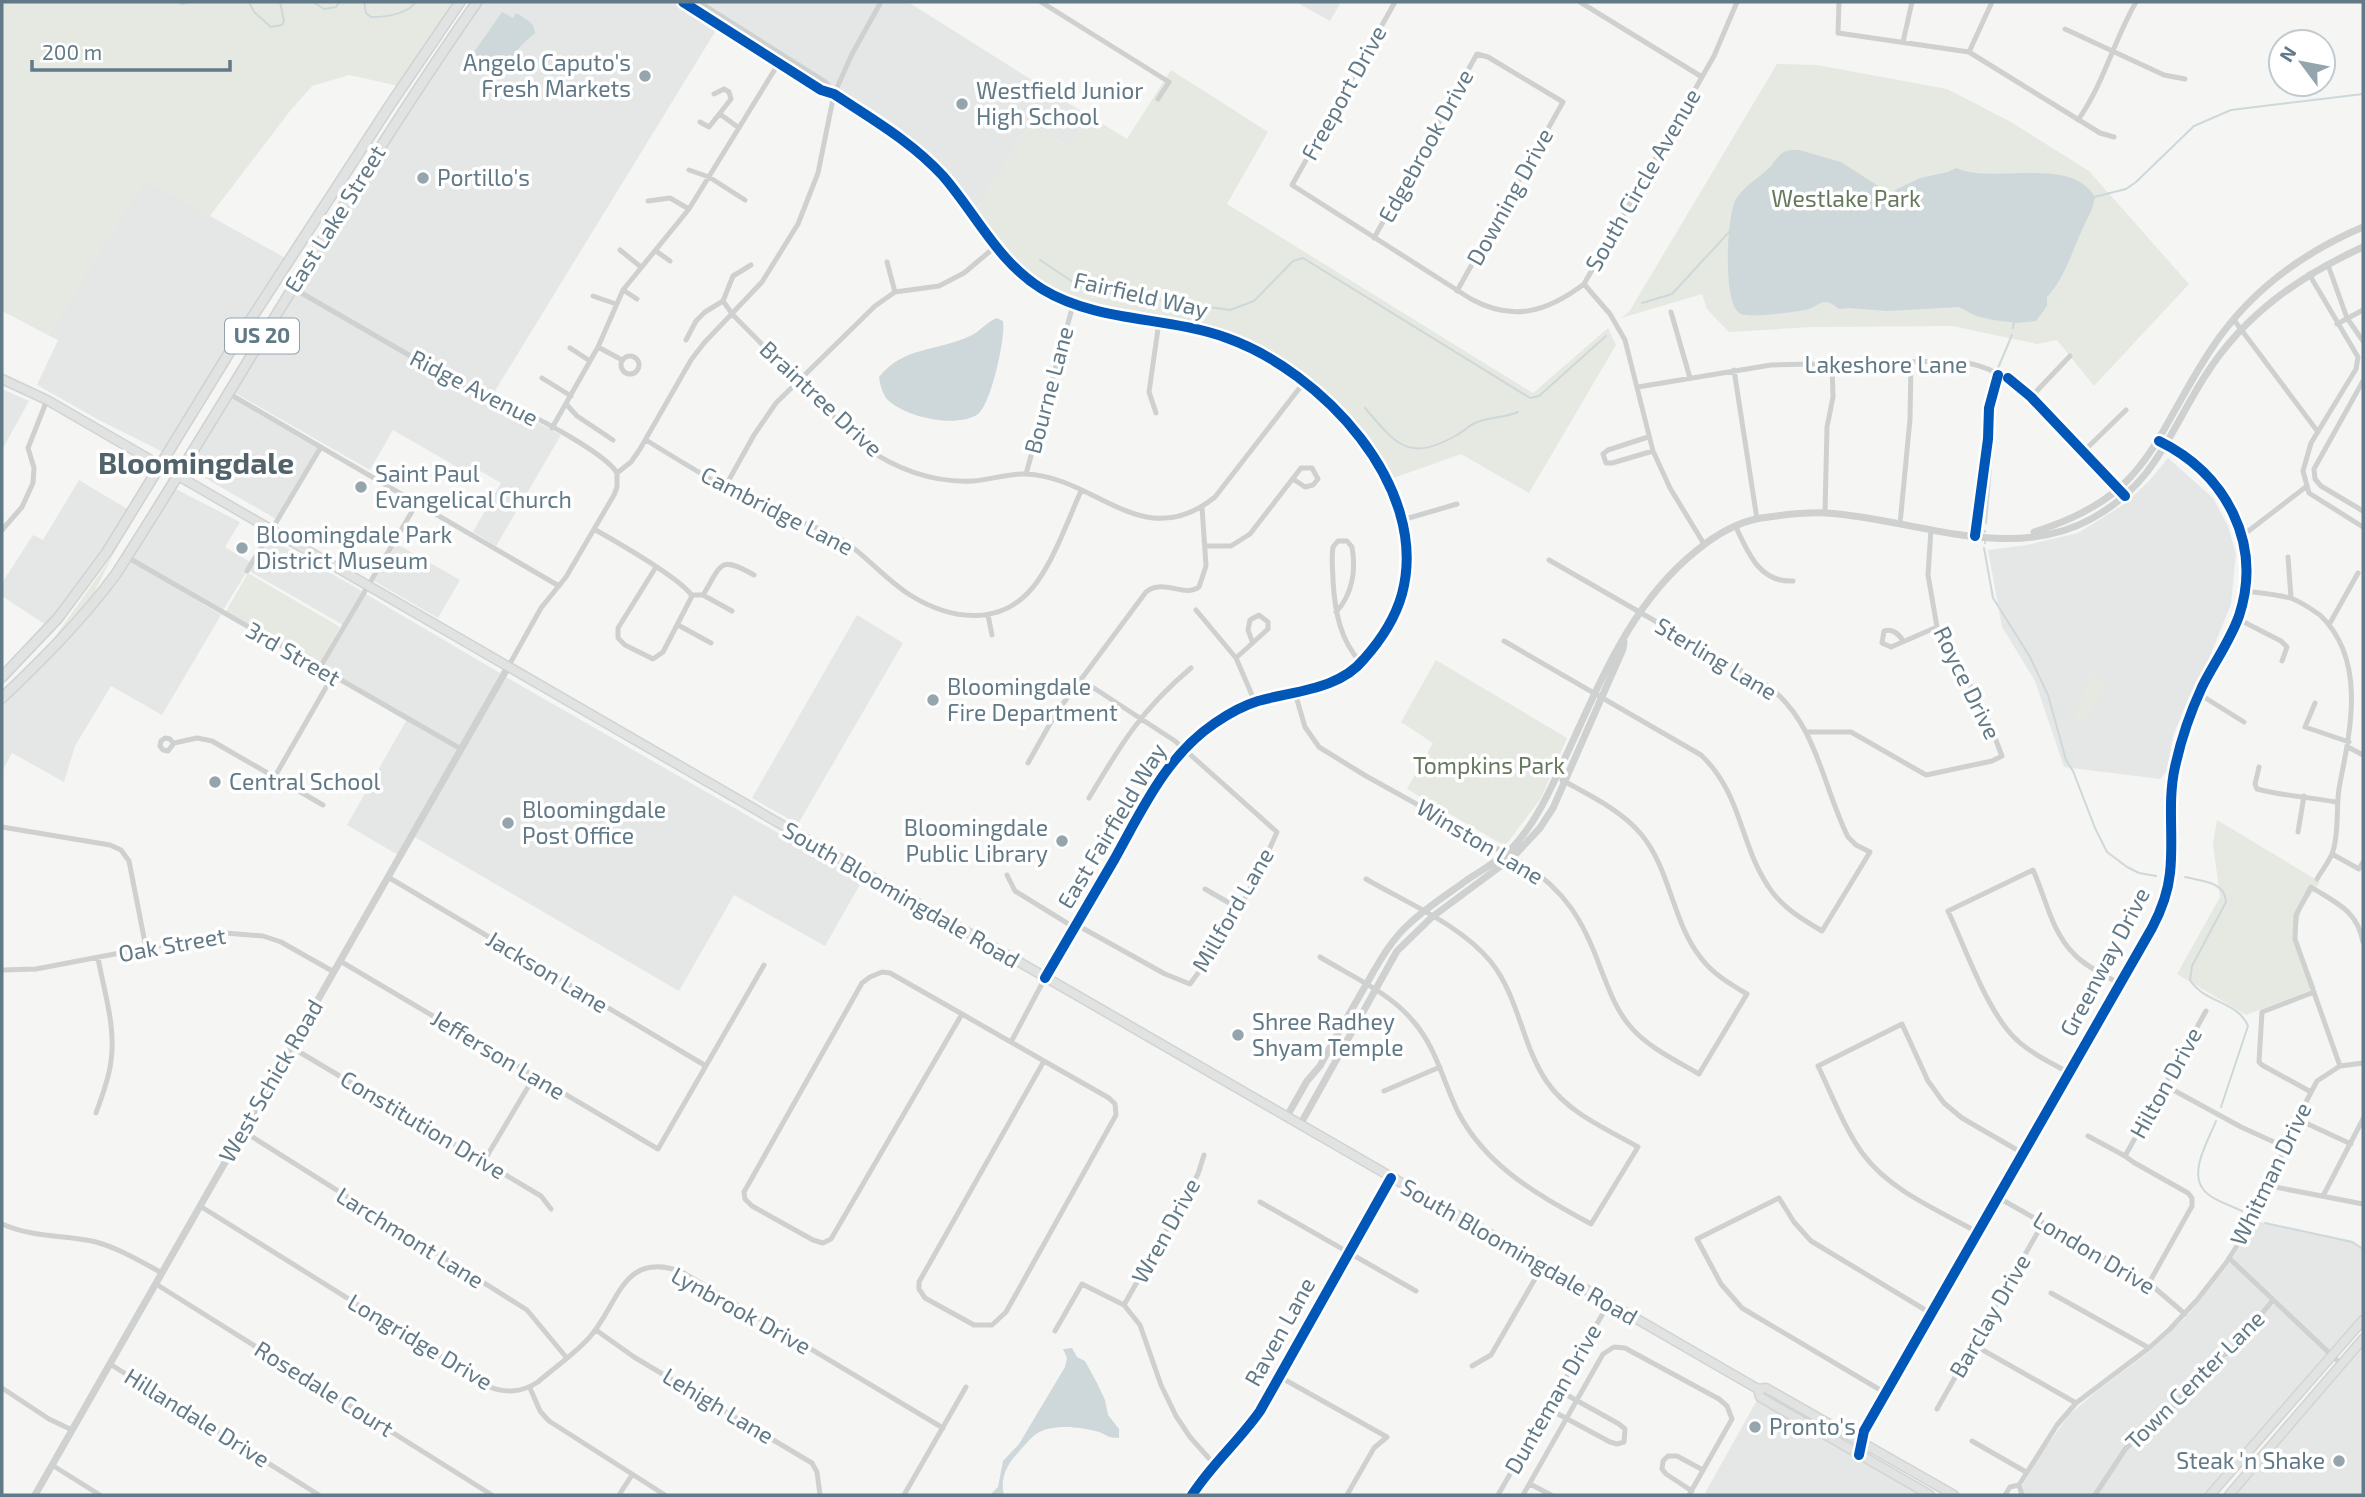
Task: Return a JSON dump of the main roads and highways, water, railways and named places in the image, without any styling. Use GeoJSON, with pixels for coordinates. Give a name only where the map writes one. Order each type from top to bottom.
{"type":"FeatureCollection","features":[{"type":"Feature","properties":{"kind":"main road","name":"East Lake Street"},"geometry":{"type":"LineString","coordinates":[[160,466],[229,353],[390,104],[460,2]]}},
{"type":"Feature","properties":{"kind":"main road","name":"East Lake Street"},"geometry":{"type":"LineString","coordinates":[[177,476],[291,287],[477,2]]}},
{"type":"Feature","properties":{"kind":"main road"},"geometry":{"type":"LineString","coordinates":[[290,261],[288,279],[291,287]]}},
{"type":"Feature","properties":{"kind":"main road","name":"South Bloomingdale Road"},"geometry":{"type":"LineString","coordinates":[[2,379],[47,400],[1758,1390],[1766,1388],[1954,1495]]}},
{"type":"Feature","properties":{"kind":"main road","name":"US 20"},"geometry":{"type":"LineString","coordinates":[[2,677],[78,593],[107,552],[160,466]]}},
{"type":"Feature","properties":{"kind":"main road","name":"US 20"},"geometry":{"type":"LineString","coordinates":[[2,698],[83,617],[127,557],[177,476]]}},
{"type":"Feature","properties":{"kind":"main road"},"geometry":{"type":"LineString","coordinates":[[2210,1495],[2363,1320]]}},
{"type":"Feature","properties":{"kind":"main road"},"geometry":{"type":"LineString","coordinates":[[2229,1495],[2363,1339]]}},
{"type":"Feature","properties":{"kind":"main road"},"geometry":{"type":"LineString","coordinates":[[1758,1390],[1760,1397],[1930,1495]]}},
{"type":"Feature","properties":{"kind":"waterway"},"geometry":{"type":"LineString","coordinates":[[177,2],[190,2]]}},
{"type":"Feature","properties":{"kind":"waterway"},"geometry":{"type":"LineString","coordinates":[[249,2],[254,12],[271,27],[282,25],[284,21],[280,2]]}},
{"type":"Feature","properties":{"kind":"waterway"},"geometry":{"type":"LineString","coordinates":[[313,2],[324,9],[336,7],[339,2]]}},
{"type":"Feature","properties":{"kind":"waterway"},"geometry":{"type":"LineString","coordinates":[[364,2],[366,13],[371,17],[390,16],[402,12],[416,2]]}},
{"type":"Feature","properties":{"kind":"waterway"},"geometry":{"type":"LineString","coordinates":[[2094,197],[2126,189],[2194,126],[2231,110],[2363,94]]}},
{"type":"Feature","properties":{"kind":"waterway"},"geometry":{"type":"LineString","coordinates":[[1642,303],[1672,294],[1730,231]]}},
{"type":"Feature","properties":{"kind":"waterway"},"geometry":{"type":"LineString","coordinates":[[1040,260],[1076,284],[1100,292],[1230,310],[1254,301],[1293,261],[1303,258],[1530,398],[1539,396],[1606,336]]}},
{"type":"Feature","properties":{"kind":"waterway"},"geometry":{"type":"LineString","coordinates":[[2013,328],[2014,321]]}},
{"type":"Feature","properties":{"kind":"waterway"},"geometry":{"type":"LineString","coordinates":[[1998,368],[2012,335]]}},
{"type":"Feature","properties":{"kind":"waterway"},"geometry":{"type":"LineString","coordinates":[[1986,523],[1993,403]]}},
{"type":"Feature","properties":{"kind":"waterway"},"geometry":{"type":"LineString","coordinates":[[1365,408],[1395,440],[1404,446],[1415,448],[1426,448],[1440,443],[1480,421],[1518,412]]}},
{"type":"Feature","properties":{"kind":"waterway"},"geometry":{"type":"LineString","coordinates":[[1984,548],[1993,598],[2030,657],[2048,695],[2066,760],[2107,852],[2139,873],[2156,876]]}},
{"type":"Feature","properties":{"kind":"waterway"},"geometry":{"type":"LineString","coordinates":[[2185,877],[2217,886],[2225,895],[2226,902],[2192,966],[2190,980],[2196,988],[2237,1012],[2248,1026],[2221,1107]]}},
{"type":"Feature","properties":{"kind":"waterway"},"geometry":{"type":"LineString","coordinates":[[2216,1121],[2199,1164],[2199,1182],[2211,1196],[2242,1211]]}},
{"type":"Feature","properties":{"kind":"waterway"},"geometry":{"type":"LineString","coordinates":[[2265,1223],[2352,1242],[2363,1249]]}},
{"type":"Feature","properties":{"kind":"place","name":"Angelo Caputo's Fresh Markets"},"geometry":{"type":"Point","coordinates":[645,76]}},
{"type":"Feature","properties":{"kind":"place","name":"Westfield Junior High School"},"geometry":{"type":"Point","coordinates":[962,104]}},
{"type":"Feature","properties":{"kind":"place","name":"Portillo's"},"geometry":{"type":"Point","coordinates":[423,178]}},
{"type":"Feature","properties":{"kind":"place","name":"Saint Paul Evangelical Church"},"geometry":{"type":"Point","coordinates":[361,487]}},
{"type":"Feature","properties":{"kind":"place","name":"Bloomingdale Park District Museum"},"geometry":{"type":"Point","coordinates":[242,548]}},
{"type":"Feature","properties":{"kind":"place","name":"Bloomingdale Fire Department"},"geometry":{"type":"Point","coordinates":[933,700]}},
{"type":"Feature","properties":{"kind":"place","name":"Central School"},"geometry":{"type":"Point","coordinates":[215,782]}},
{"type":"Feature","properties":{"kind":"place","name":"Bloomingdale Post Office"},"geometry":{"type":"Point","coordinates":[508,823]}},
{"type":"Feature","properties":{"kind":"place","name":"Bloomingdale Public Library"},"geometry":{"type":"Point","coordinates":[1062,841]}},
{"type":"Feature","properties":{"kind":"place","name":"Shree Radhey Shyam Temple"},"geometry":{"type":"Point","coordinates":[1238,1035]}},
{"type":"Feature","properties":{"kind":"place","name":"Pronto's"},"geometry":{"type":"Point","coordinates":[1755,1427]}},
{"type":"Feature","properties":{"kind":"place","name":"Steak 'n Shake"},"geometry":{"type":"Point","coordinates":[2339,1461]}},
{"type":"Feature","properties":{"kind":"district","name":"Bloomingdale"},"geometry":{"type":"Point","coordinates":[196,464]}},
{"type":"Feature","properties":{"kind":"park label","name":"Westlake Park"},"geometry":{"type":"Point","coordinates":[1846,199]}},
{"type":"Feature","properties":{"kind":"park label","name":"Tompkins Park"},"geometry":{"type":"Point","coordinates":[1489,766]}}]}
